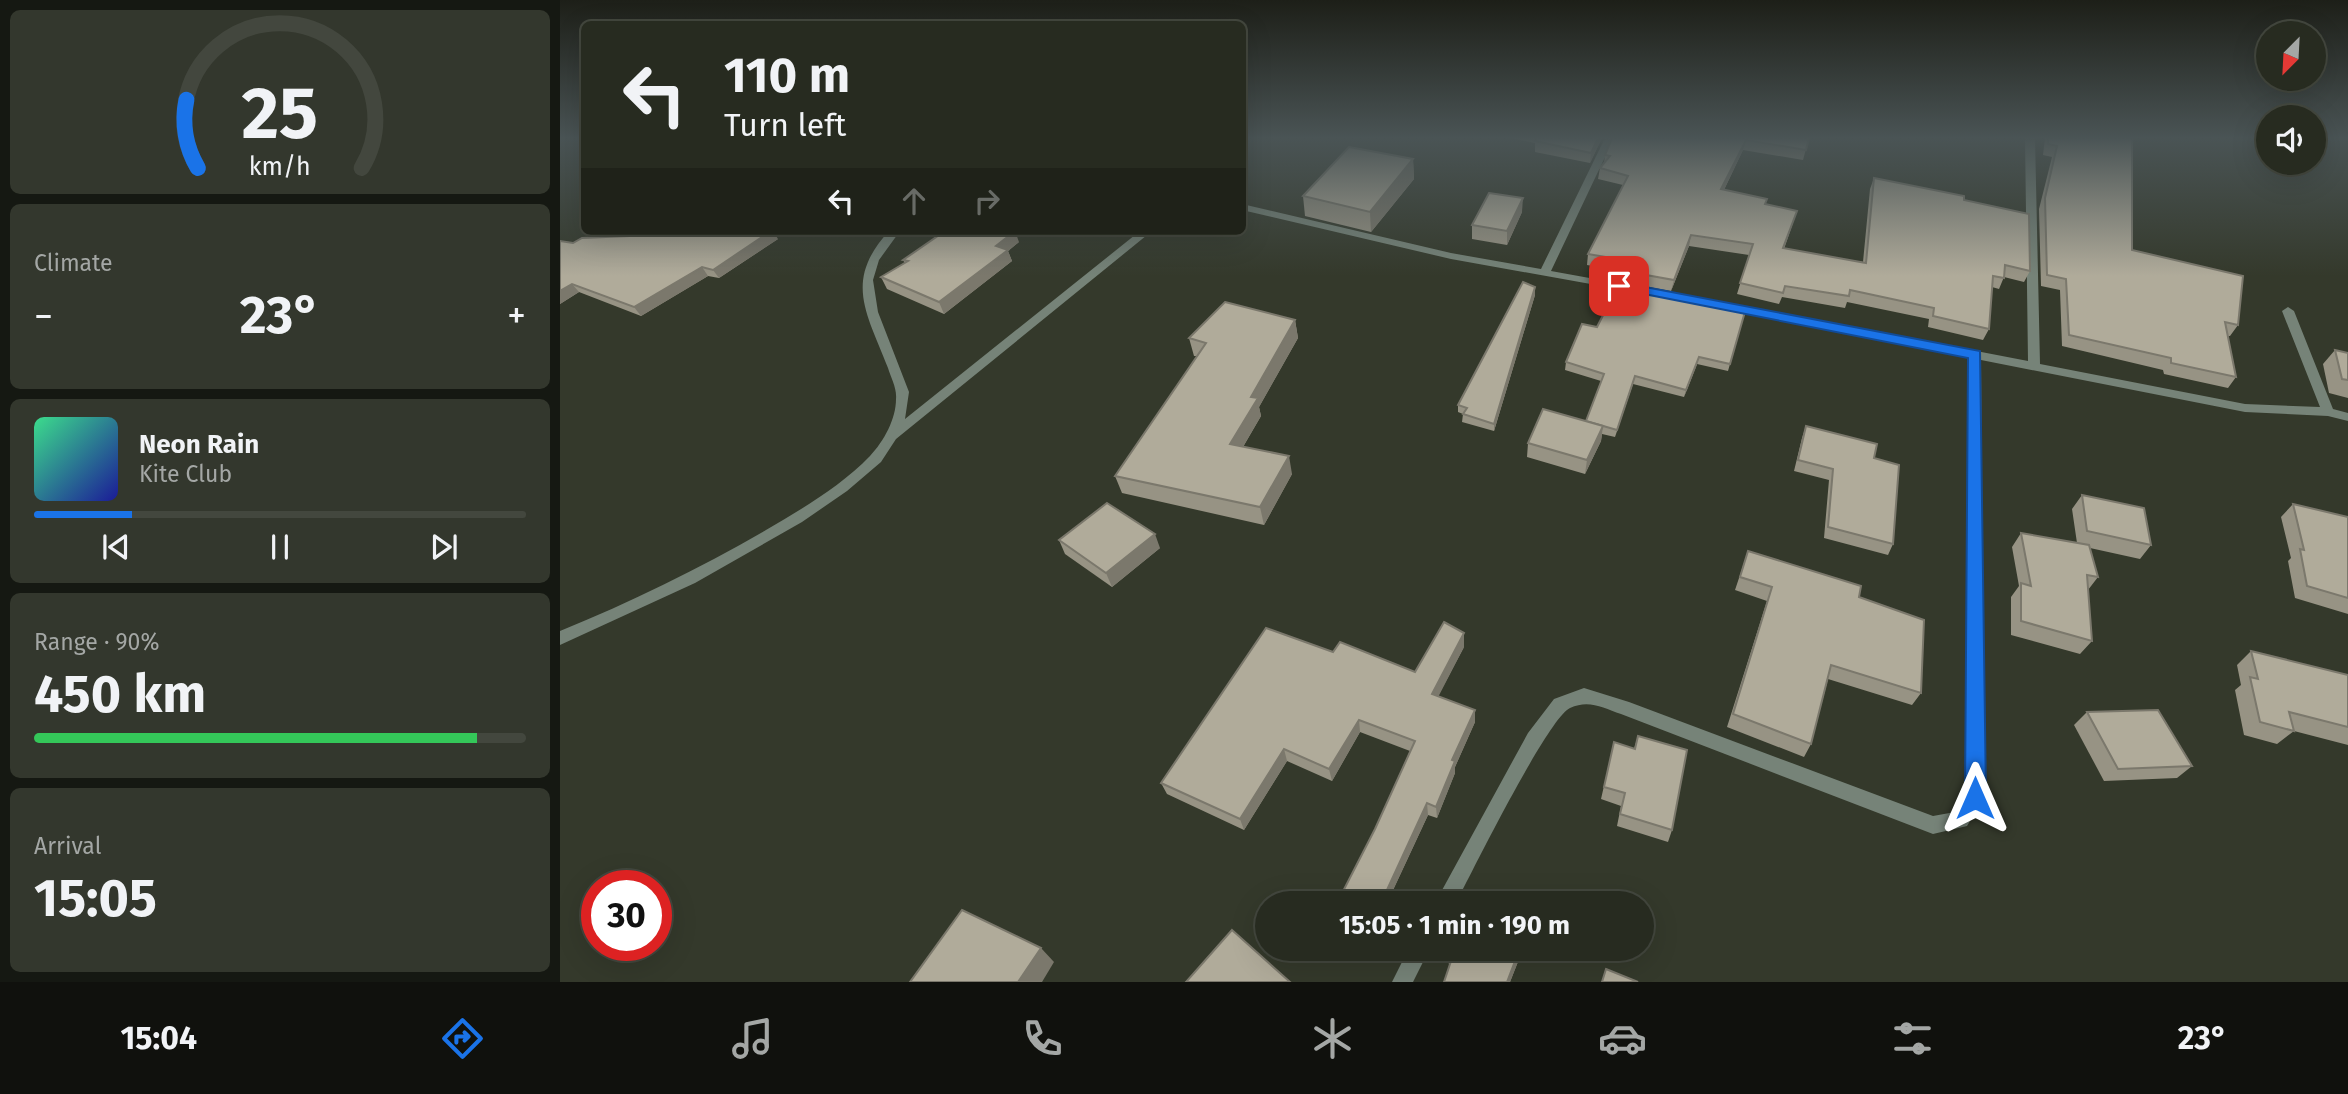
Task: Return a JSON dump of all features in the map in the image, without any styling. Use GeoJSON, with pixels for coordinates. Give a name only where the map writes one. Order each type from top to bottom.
{"type":"FeatureCollection","features":[{"type":"Feature","properties":{"kind":"street"},"geometry":{"type":"LineString","coordinates":[[1544,273],[1588,184]]}},
{"type":"Feature","properties":{"kind":"street"},"geometry":{"type":"LineString","coordinates":[[2031,184],[2034,367]]}},
{"type":"Feature","properties":{"kind":"street"},"geometry":{"type":"LineString","coordinates":[[1246,208],[1451,256],[1644,290]]}},
{"type":"Feature","properties":{"kind":"street"},"geometry":{"type":"LineString","coordinates":[[891,235],[880,245],[867,279],[874,314],[903,396],[894,435]]}},
{"type":"Feature","properties":{"kind":"street"},"geometry":{"type":"LineString","coordinates":[[560,638],[610,619],[748,548],[828,498],[872,464],[894,435],[1142,235]]}},
{"type":"Feature","properties":{"kind":"street"},"geometry":{"type":"LineString","coordinates":[[1715,303],[2245,408],[2328,412],[2348,417]]}},
{"type":"Feature","properties":{"kind":"street"},"geometry":{"type":"LineString","coordinates":[[2288,311],[2328,412]]}},
{"type":"Feature","properties":{"kind":"street"},"geometry":{"type":"LineString","coordinates":[[1452,891],[1534,739],[1560,704],[1584,695],[1623,707],[1933,825],[1960,820],[1975,798],[1975,355]]}},
{"type":"Feature","properties":{"kind":"street"},"geometry":{"type":"LineString","coordinates":[[1402,982],[1413,961]]}},
{"type":"Feature","properties":{"kind":"building"},"geometry":{"type":"Polygon","coordinates":[[[1314,184],[1393,184],[1370,212],[1303,196],[1314,184]]]}},
{"type":"Feature","properties":{"kind":"building"},"geometry":{"type":"Polygon","coordinates":[[[1624,184],[1724,184],[1721,189],[1767,199],[1765,204],[1797,211],[1783,248],[1866,263],[1873,184],[1903,184],[1964,196],[1964,200],[2029,214],[2030,271],[2005,265],[2004,278],[1993,276],[1989,329],[1933,316],[1934,308],[1850,290],[1849,296],[1785,286],[1783,293],[1740,283],[1753,244],[1691,235],[1674,280],[1624,271],[1629,261],[1588,254],[1624,184]]]}},
{"type":"Feature","properties":{"kind":"building"},"geometry":{"type":"Polygon","coordinates":[[[2048,184],[2132,184],[2132,250],[2243,276],[2238,325],[2225,322],[2236,377],[2171,363],[2171,358],[2069,335],[2066,279],[2047,275],[2045,198],[2048,184]]]}},
{"type":"Feature","properties":{"kind":"building"},"geometry":{"type":"Polygon","coordinates":[[[1489,193],[1523,198],[1507,231],[1472,225],[1489,193]]]}},
{"type":"Feature","properties":{"kind":"building"},"geometry":{"type":"Polygon","coordinates":[[[765,235],[713,270],[702,267],[634,307],[572,284],[560,291],[560,241],[573,243],[582,238],[765,235]]]}},
{"type":"Feature","properties":{"kind":"building"},"geometry":{"type":"Polygon","coordinates":[[[939,235],[1010,235],[996,246],[1008,250],[939,302],[881,277],[908,261],[903,260],[939,235]]]}},
{"type":"Feature","properties":{"kind":"building"},"geometry":{"type":"Polygon","coordinates":[[[1523,282],[1535,287],[1494,424],[1463,414],[1467,408],[1458,405],[1523,282]]]}},
{"type":"Feature","properties":{"kind":"building"},"geometry":{"type":"Polygon","coordinates":[[[1619,284],[1746,308],[1730,364],[1699,357],[1686,390],[1635,376],[1617,430],[1586,421],[1604,374],[1566,362],[1582,324],[1597,327],[1619,284]]]}},
{"type":"Feature","properties":{"kind":"building"},"geometry":{"type":"Polygon","coordinates":[[[1225,302],[1295,320],[1251,397],[1258,398],[1230,444],[1289,456],[1260,507],[1115,476],[1206,343],[1189,338],[1225,302]]]}},
{"type":"Feature","properties":{"kind":"building"},"geometry":{"type":"Polygon","coordinates":[[[2335,350],[2348,353],[2348,380],[2342,379],[2335,350]]]}},
{"type":"Feature","properties":{"kind":"building"},"geometry":{"type":"Polygon","coordinates":[[[1543,409],[1603,426],[1587,460],[1528,443],[1543,409]]]}},
{"type":"Feature","properties":{"kind":"building"},"geometry":{"type":"Polygon","coordinates":[[[1806,426],[1877,444],[1874,458],[1899,465],[1893,544],[1828,527],[1833,469],[1798,460],[1806,426]]]}},
{"type":"Feature","properties":{"kind":"building"},"geometry":{"type":"Polygon","coordinates":[[[2082,495],[2144,508],[2151,545],[2087,531],[2082,495]]]}},
{"type":"Feature","properties":{"kind":"building"},"geometry":{"type":"Polygon","coordinates":[[[1107,503],[1155,534],[1106,573],[1059,540],[1107,503]]]}},
{"type":"Feature","properties":{"kind":"building"},"geometry":{"type":"Polygon","coordinates":[[[2293,504],[2348,517],[2348,598],[2307,586],[2300,549],[2304,550],[2293,504]]]}},
{"type":"Feature","properties":{"kind":"building"},"geometry":{"type":"Polygon","coordinates":[[[2021,533],[2089,545],[2098,577],[2087,575],[2092,641],[2021,621],[2021,583],[2031,586],[2021,533]]]}},
{"type":"Feature","properties":{"kind":"building"},"geometry":{"type":"Polygon","coordinates":[[[1748,551],[1861,586],[1859,597],[1924,620],[1921,693],[1831,665],[1811,744],[1733,714],[1772,587],[1740,577],[1748,551]]]}},
{"type":"Feature","properties":{"kind":"building"},"geometry":{"type":"Polygon","coordinates":[[[1444,622],[1464,633],[1432,694],[1475,710],[1452,760],[1455,761],[1436,807],[1427,803],[1387,891],[1343,891],[1415,741],[1359,720],[1329,769],[1284,749],[1240,819],[1161,783],[1266,628],[1333,652],[1340,642],[1415,672],[1444,622]]]}},
{"type":"Feature","properties":{"kind":"building"},"geometry":{"type":"Polygon","coordinates":[[[2251,651],[2348,675],[2348,727],[2289,712],[2294,731],[2260,722],[2250,677],[2258,679],[2251,651]]]}},
{"type":"Feature","properties":{"kind":"building"},"geometry":{"type":"Polygon","coordinates":[[[2158,710],[2192,766],[2118,769],[2087,712],[2158,710]]]}},
{"type":"Feature","properties":{"kind":"building"},"geometry":{"type":"Polygon","coordinates":[[[1638,736],[1687,750],[1672,830],[1620,814],[1625,793],[1604,787],[1614,742],[1635,749],[1638,736]]]}},
{"type":"Feature","properties":{"kind":"building"},"geometry":{"type":"Polygon","coordinates":[[[962,910],[1041,948],[1018,982],[910,982],[962,910]]]}},
{"type":"Feature","properties":{"kind":"building"},"geometry":{"type":"Polygon","coordinates":[[[1232,930],[1255,951],[1255,961],[1267,961],[1290,982],[1186,982],[1232,930]]]}},
{"type":"Feature","properties":{"kind":"building"},"geometry":{"type":"Polygon","coordinates":[[[1451,961],[1515,961],[1507,982],[1444,982],[1451,961]]]}},
{"type":"Feature","properties":{"kind":"building"},"geometry":{"type":"Polygon","coordinates":[[[1606,969],[1638,982],[1602,982],[1606,969]]]}},
{"type":"Feature","properties":{"kind":"route"},"geometry":{"type":"LineString","coordinates":[[1619,286],[1975,355],[1975,798]]}}]}
